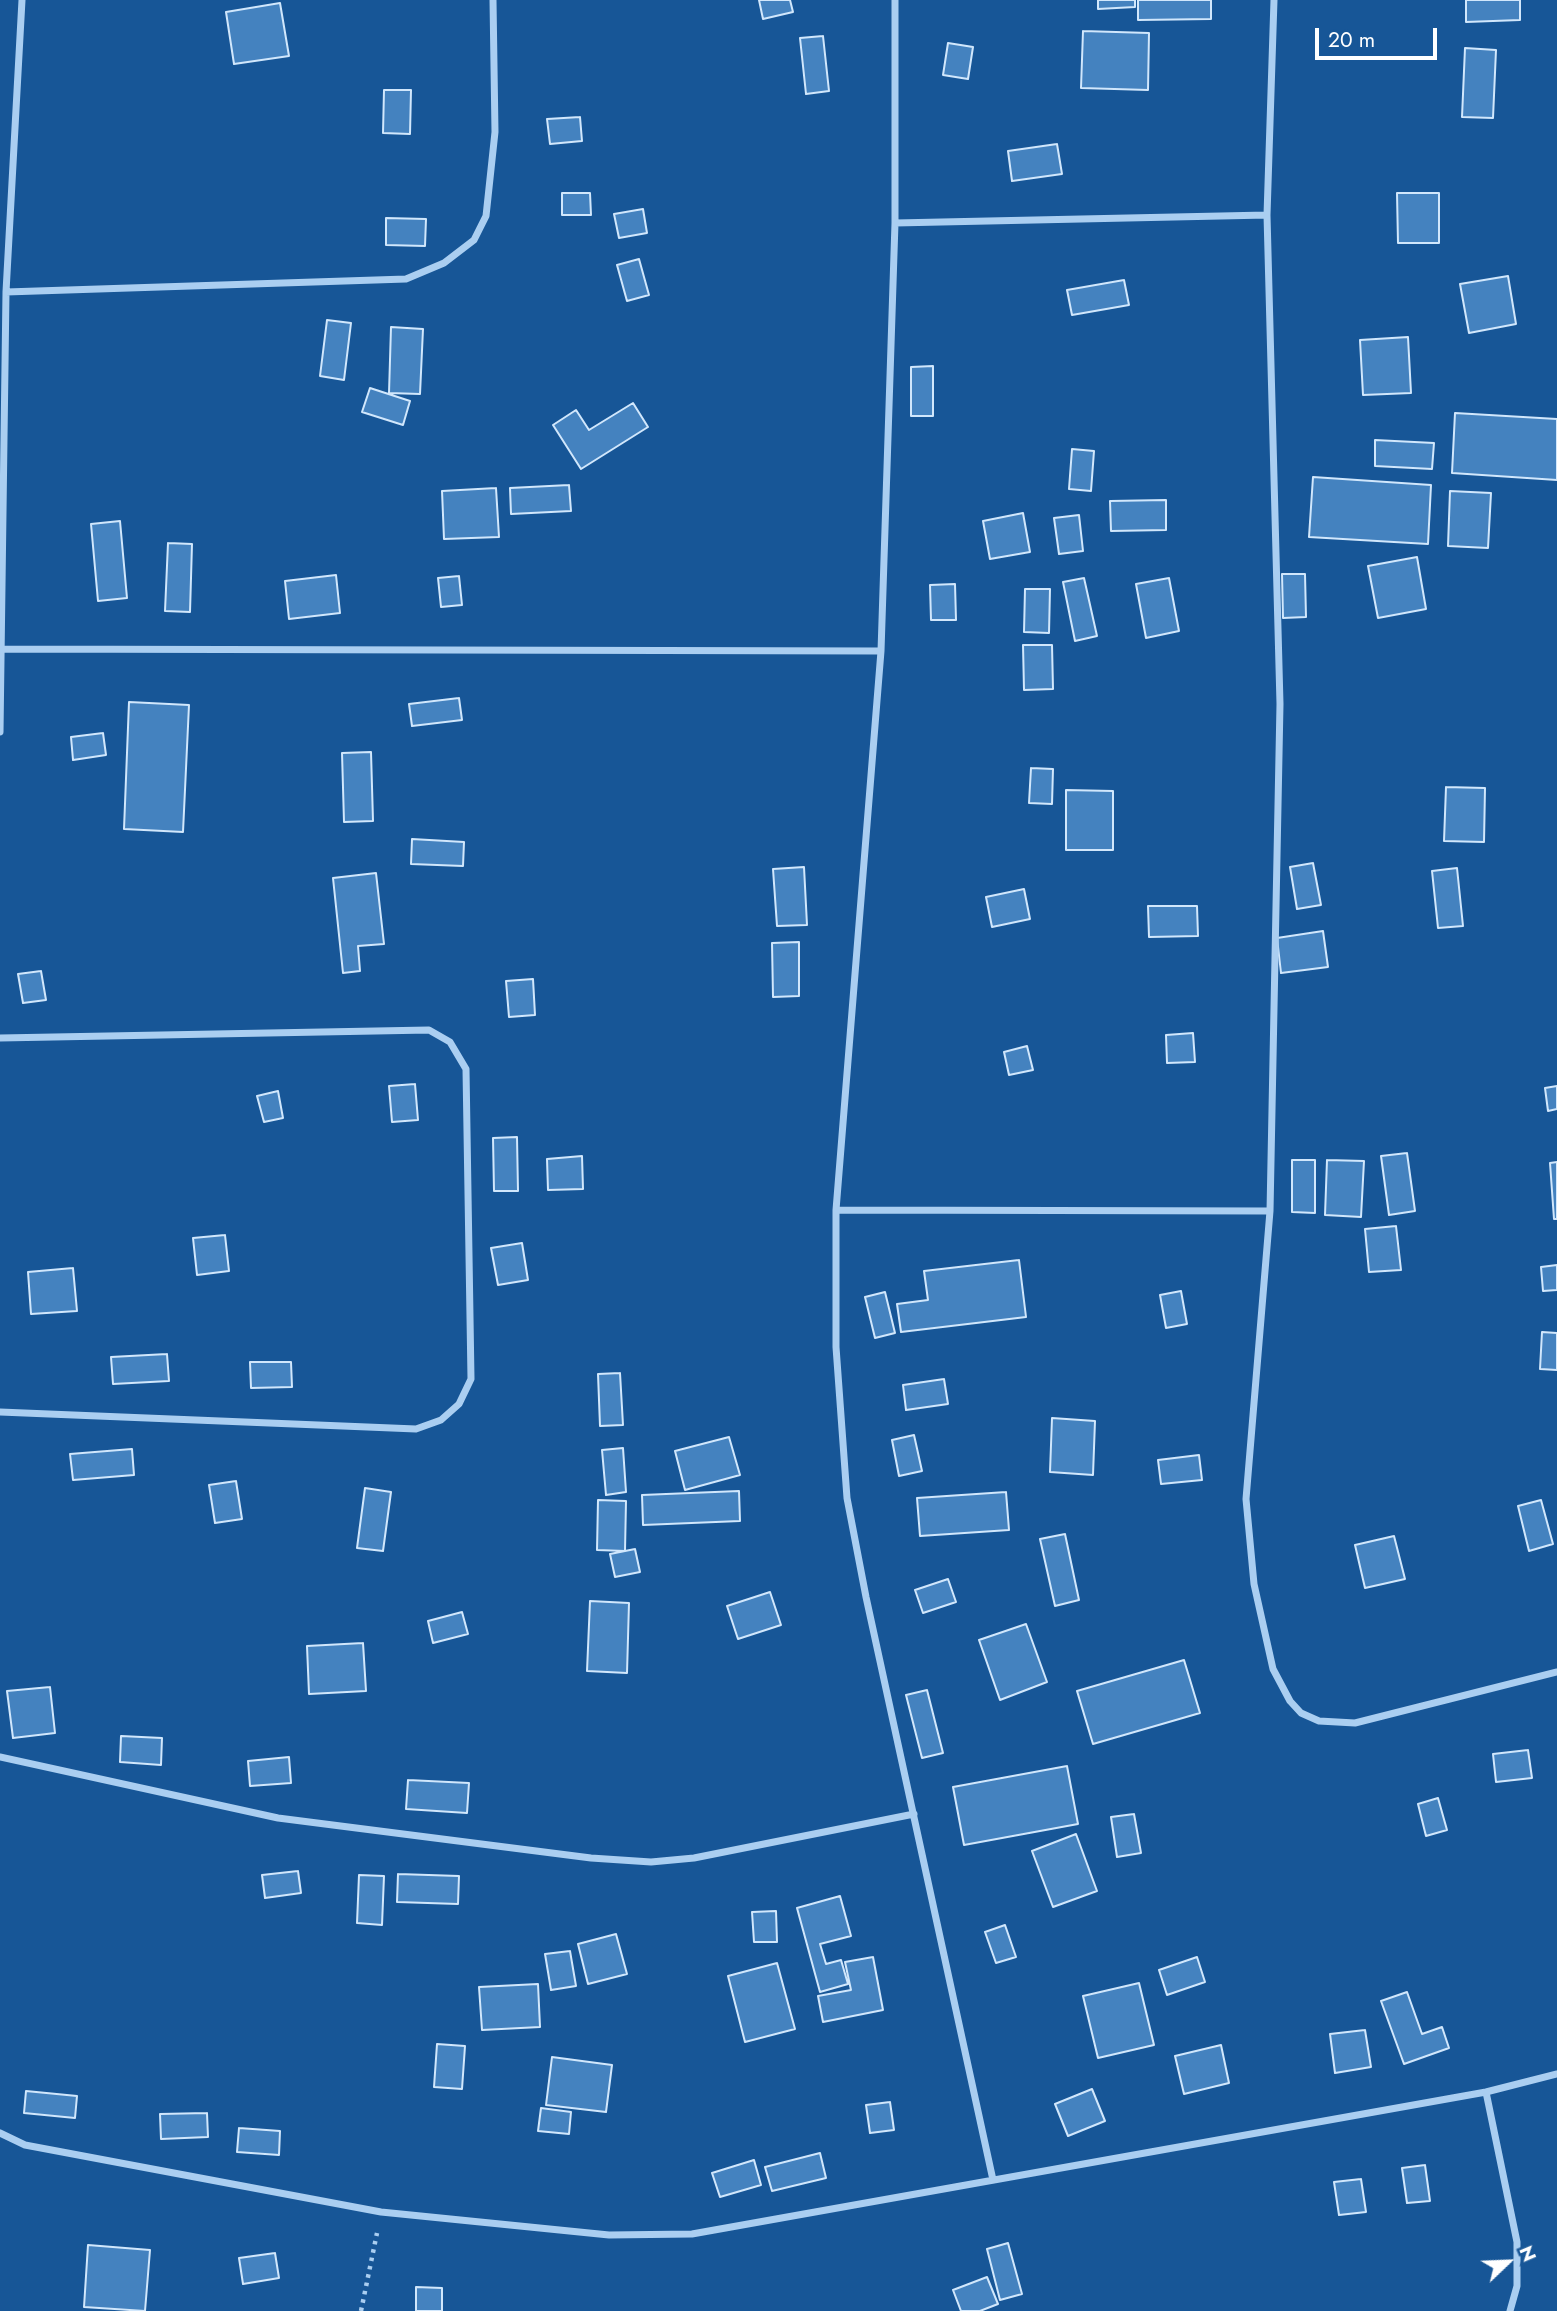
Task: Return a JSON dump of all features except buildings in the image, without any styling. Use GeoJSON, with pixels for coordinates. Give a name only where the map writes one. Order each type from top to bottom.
{"type":"FeatureCollection","features":[{"type":"Feature","properties":{"kind":"street"},"geometry":{"type":"LineString","coordinates":[[0,732],[4,649],[6,292],[22,0]]}},
{"type":"Feature","properties":{"kind":"street"},"geometry":{"type":"LineString","coordinates":[[6,292],[406,279],[444,264],[474,240],[486,216],[495,132],[493,0]]}},
{"type":"Feature","properties":{"kind":"street"},"geometry":{"type":"LineString","coordinates":[[895,0],[895,223],[881,651],[836,1210],[836,1347],[847,1498],[866,1597],[993,2180]]}},
{"type":"Feature","properties":{"kind":"street"},"geometry":{"type":"LineString","coordinates":[[1274,0],[1267,215],[1280,704],[1270,1211],[1246,1499],[1255,1584],[1273,1670],[1290,1701],[1301,1713],[1319,1721],[1355,1723],[1557,1672]]}},
{"type":"Feature","properties":{"kind":"street"},"geometry":{"type":"LineString","coordinates":[[895,223],[1267,215]]}},
{"type":"Feature","properties":{"kind":"street"},"geometry":{"type":"LineString","coordinates":[[4,649],[881,651]]}},
{"type":"Feature","properties":{"kind":"street"},"geometry":{"type":"LineString","coordinates":[[0,1038],[429,1030],[450,1042],[466,1069],[471,1380],[459,1404],[441,1420],[416,1429],[0,1412]]}},
{"type":"Feature","properties":{"kind":"street"},"geometry":{"type":"LineString","coordinates":[[836,1210],[1270,1211]]}},
{"type":"Feature","properties":{"kind":"street"},"geometry":{"type":"LineString","coordinates":[[0,1757],[278,1818],[590,1858],[651,1863],[694,1858],[914,1814]]}},
{"type":"Feature","properties":{"kind":"street"},"geometry":{"type":"LineString","coordinates":[[0,2133],[25,2145],[381,2212],[609,2235],[692,2234],[1486,2092],[1557,2074]]}},
{"type":"Feature","properties":{"kind":"street"},"geometry":{"type":"LineString","coordinates":[[1486,2092],[1517,2242],[1517,2286],[1510,2311]]}},
{"type":"Feature","properties":{"kind":"path"},"geometry":{"type":"LineString","coordinates":[[360,2311],[381,2212]]}}]}
